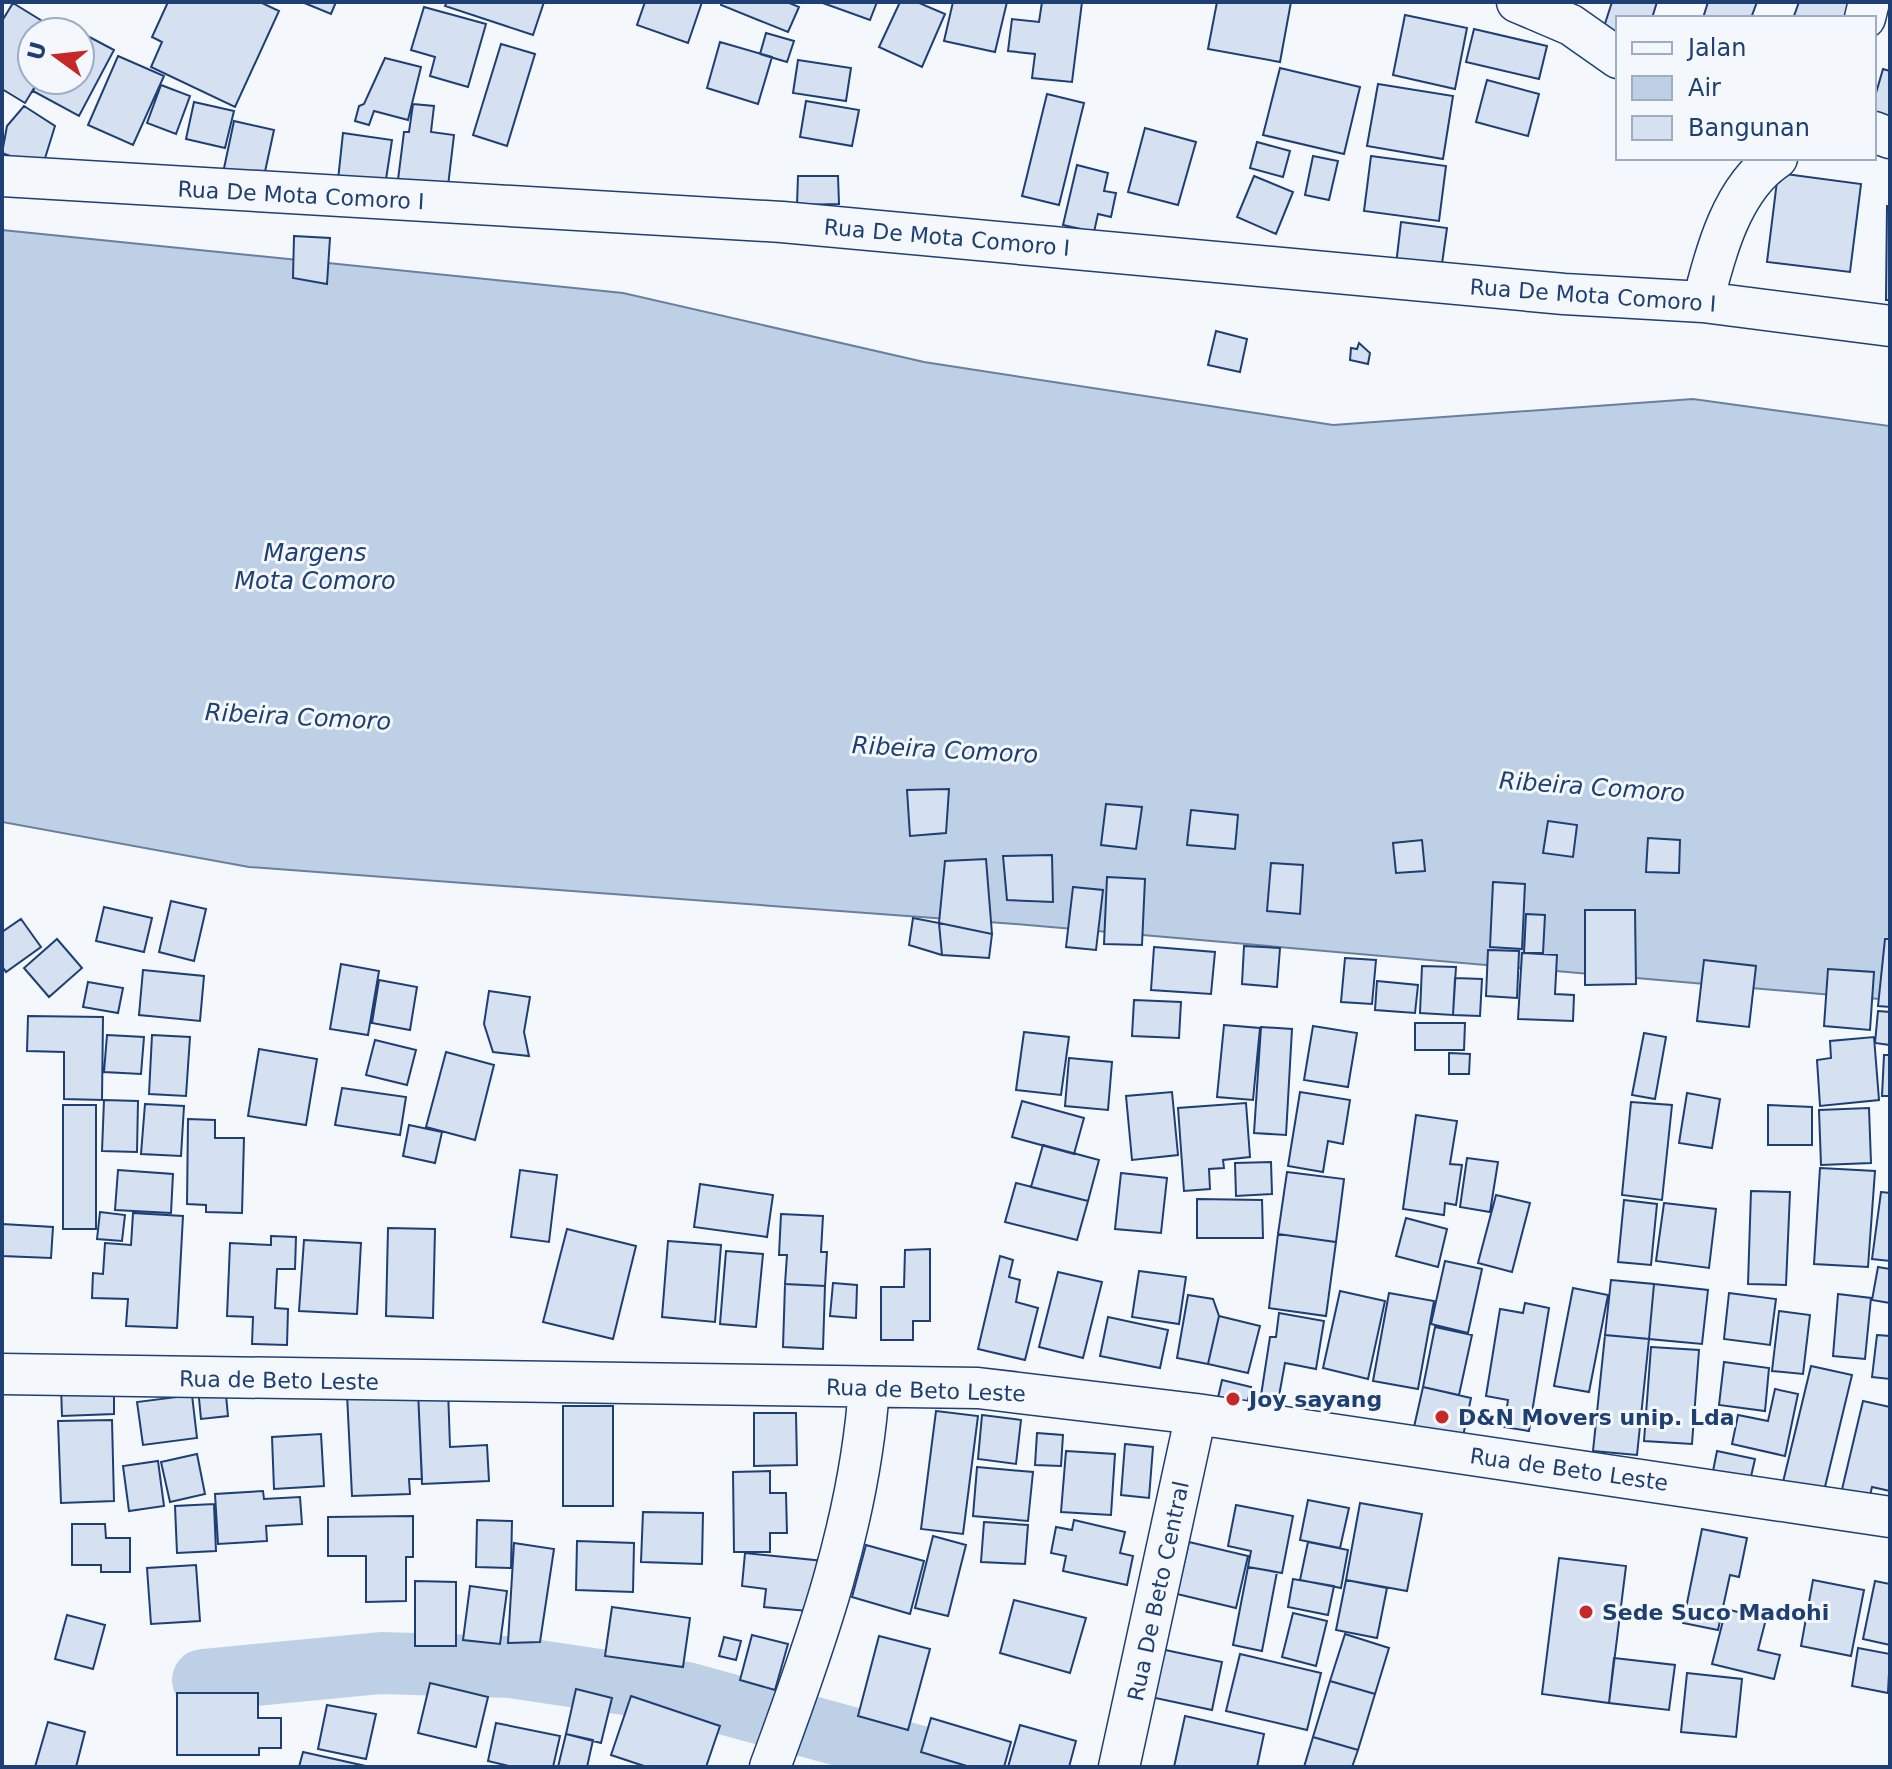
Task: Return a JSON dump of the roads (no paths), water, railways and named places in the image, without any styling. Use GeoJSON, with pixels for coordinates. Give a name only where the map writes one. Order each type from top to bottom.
{"type":"FeatureCollection","features":[{"type":"Feature","properties":{"kind":"street"},"geometry":{"type":"LineString","coordinates":[[1517,2],[1571,25],[1616,57]]}},
{"type":"Feature","properties":{"kind":"street"},"geometry":{"type":"LineString","coordinates":[[1703,302],[1716,245],[1747,191],[1770,160]]}},
{"type":"Feature","properties":{"kind":"street","name":"Rua De Mota Comoro I"},"geometry":{"type":"LineString","coordinates":[[2,176],[782,222],[1564,294],[1703,302],[1890,326]]}},
{"type":"Feature","properties":{"kind":"street","name":"Rua de Beto Leste"},"geometry":{"type":"LineString","coordinates":[[2,1374],[978,1388],[1196,1414],[1890,1517]]}},
{"type":"Feature","properties":{"kind":"street"},"geometry":{"type":"LineString","coordinates":[[770,1767],[808,1665],[845,1543],[864,1449],[869,1387]]}},
{"type":"Feature","properties":{"kind":"street","name":"Rua De Beto Central"},"geometry":{"type":"LineString","coordinates":[[1119,1767],[1196,1414]]}},
{"type":"Feature","properties":{"kind":"water","name":"Margens Mota Comoro"},"geometry":{"type":"Polygon","coordinates":[[[2,230],[623,293],[924,362],[1333,425],[1693,399],[1890,426],[1890,1000],[1015,924],[249,867],[2,822],[2,230]]]}},
{"type":"Feature","properties":{"kind":"waterway"},"geometry":{"type":"LineString","coordinates":[[203,1680],[381,1663],[511,1667],[686,1693],[957,1767]]}},
{"type":"Feature","properties":{"kind":"place","name":"Joy sayang"},"geometry":{"type":"Point","coordinates":[1233,1399]}},
{"type":"Feature","properties":{"kind":"place","name":"D&N Movers unip. Lda"},"geometry":{"type":"Point","coordinates":[1442,1417]}},
{"type":"Feature","properties":{"kind":"place","name":"Sede Suco Madohi"},"geometry":{"type":"Point","coordinates":[1586,1612]}},
{"type":"Feature","properties":{"kind":"water label","name":"Ribeira Comoro"},"geometry":{"type":"Point","coordinates":[298,717]}},
{"type":"Feature","properties":{"kind":"water label","name":"Ribeira Comoro"},"geometry":{"type":"Point","coordinates":[945,750]}},
{"type":"Feature","properties":{"kind":"water label","name":"Ribeira Comoro"},"geometry":{"type":"Point","coordinates":[1592,787]}}]}
